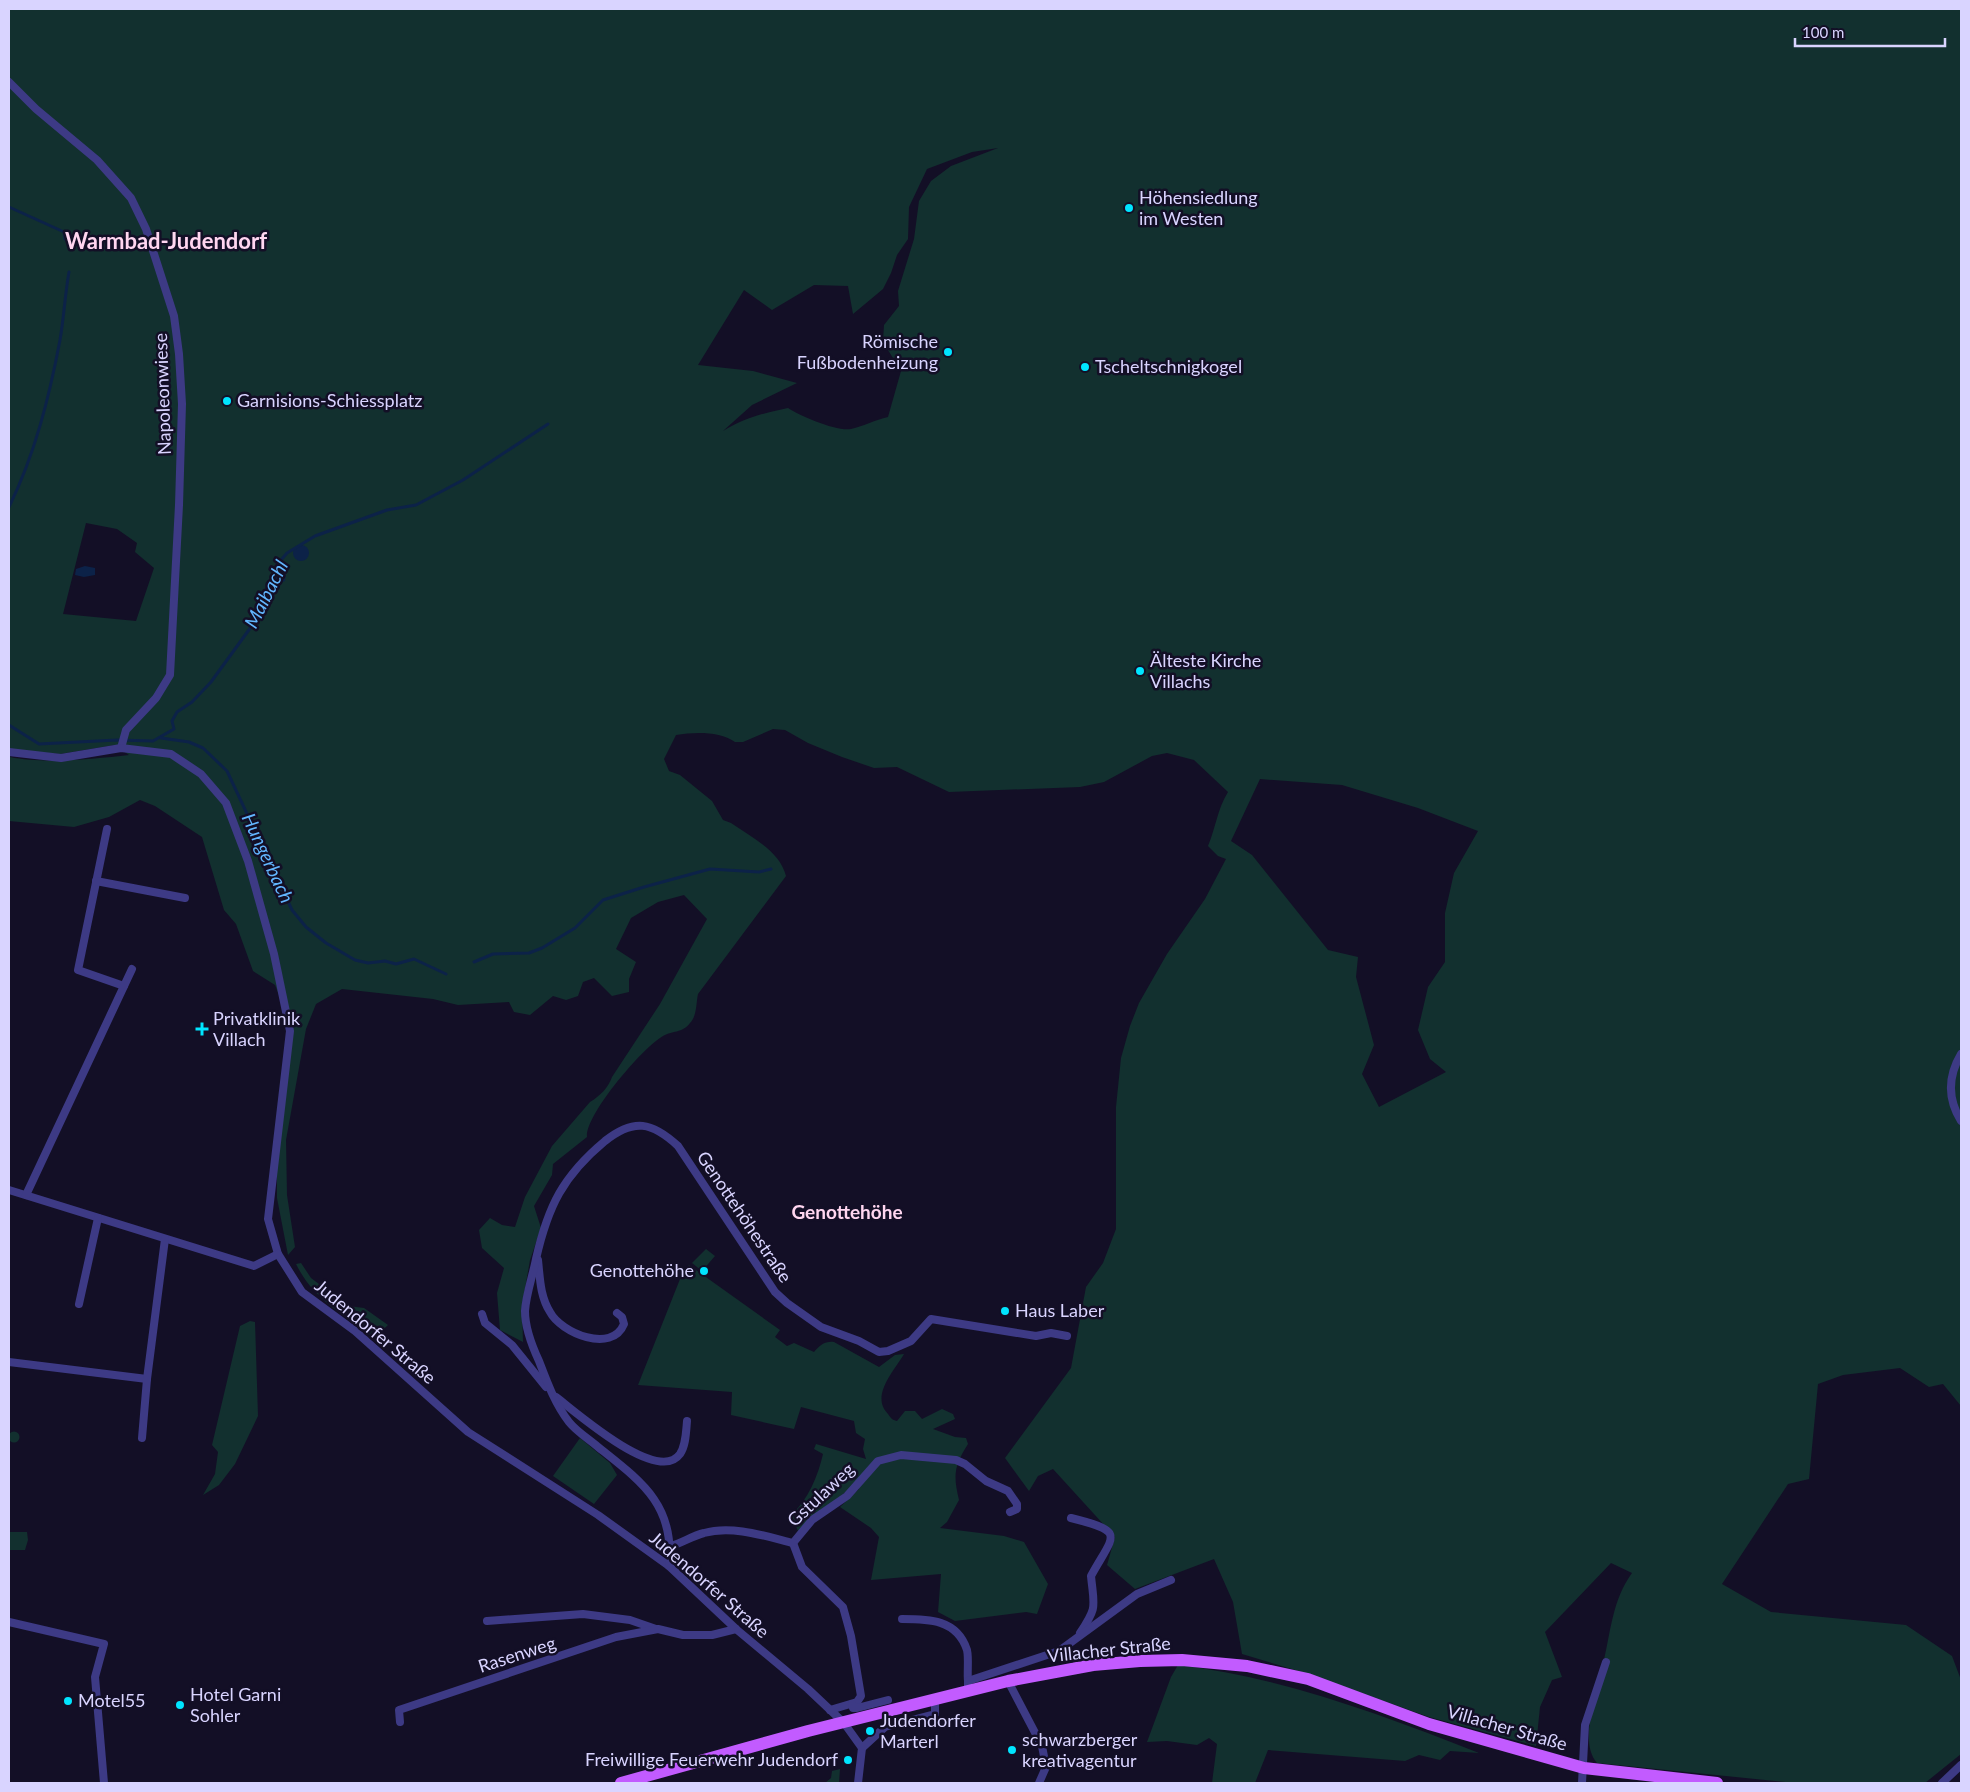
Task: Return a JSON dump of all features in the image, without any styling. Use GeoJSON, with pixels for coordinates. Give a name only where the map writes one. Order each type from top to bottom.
{"type":"FeatureCollection","features":[{"type":"Feature","properties":{"kind":"main road","name":"Villacher Straße"},"geometry":{"type":"LineString","coordinates":[[621,1783],[936,1699],[968,1686],[1093,1666],[1140,1661],[1182,1660],[1247,1666],[1308,1679],[1429,1724],[1584,1768],[1718,1783]]}},
{"type":"Feature","properties":{"kind":"street","name":"Napoleonwiese"},"geometry":{"type":"LineString","coordinates":[[9,82],[36,109],[97,160],[131,198],[146,229],[174,316],[179,354],[182,404],[170,675],[156,698],[126,730],[122,746]]}},
{"type":"Feature","properties":{"kind":"street","name":"Judendorfer Straße"},"geometry":{"type":"LineString","coordinates":[[9,752],[62,758],[122,746],[171,754],[201,774],[226,803],[248,861],[274,954],[290,1031],[268,1219],[278,1254],[302,1292],[355,1331],[468,1432],[598,1515],[669,1566],[736,1629],[799,1680],[844,1723],[862,1748]]}},
{"type":"Feature","properties":{"kind":"street"},"geometry":{"type":"LineString","coordinates":[[107,829],[78,970],[124,986]]}},
{"type":"Feature","properties":{"kind":"street"},"geometry":{"type":"LineString","coordinates":[[96,881],[185,898]]}},
{"type":"Feature","properties":{"kind":"street"},"geometry":{"type":"LineString","coordinates":[[26,1195],[132,969]]}},
{"type":"Feature","properties":{"kind":"street"},"geometry":{"type":"LineString","coordinates":[[1961,1054],[1953,1070],[1950,1087],[1954,1108],[1961,1120]]}},
{"type":"Feature","properties":{"kind":"street","name":"Genottehöhestraße"},"geometry":{"type":"LineString","coordinates":[[687,1421],[684,1445],[679,1456],[672,1461],[661,1463],[650,1461],[607,1436],[552,1394],[529,1339],[525,1312],[538,1253],[552,1205],[570,1175],[596,1149],[618,1132],[632,1126],[645,1126],[660,1130],[683,1152],[775,1292],[821,1327],[859,1341],[879,1352],[888,1351],[911,1342],[931,1320],[1036,1336],[1051,1334],[1068,1336]]}},
{"type":"Feature","properties":{"kind":"street"},"geometry":{"type":"LineString","coordinates":[[9,1190],[254,1266],[278,1254]]}},
{"type":"Feature","properties":{"kind":"street"},"geometry":{"type":"LineString","coordinates":[[79,1304],[98,1218]]}},
{"type":"Feature","properties":{"kind":"street"},"geometry":{"type":"LineString","coordinates":[[142,1438],[147,1379],[165,1239]]}},
{"type":"Feature","properties":{"kind":"street","name":"Genottehöhestraße"},"geometry":{"type":"LineString","coordinates":[[538,1253],[544,1300],[554,1319],[563,1328],[583,1336],[608,1337],[620,1330],[624,1324],[622,1318],[617,1313]]}},
{"type":"Feature","properties":{"kind":"street","name":"Genottehöhestraße"},"geometry":{"type":"LineString","coordinates":[[482,1314],[485,1323],[512,1346],[552,1394],[570,1423],[621,1465],[660,1506],[666,1519],[671,1546],[669,1566]]}},
{"type":"Feature","properties":{"kind":"street"},"geometry":{"type":"LineString","coordinates":[[9,1362],[147,1379]]}},
{"type":"Feature","properties":{"kind":"street","name":"Gstulaweg"},"geometry":{"type":"LineString","coordinates":[[793,1543],[812,1520],[847,1496],[878,1461],[891,1456],[956,1460],[965,1464],[986,1481],[1008,1491],[1017,1504],[1017,1509],[1010,1512]]}},
{"type":"Feature","properties":{"kind":"street"},"geometry":{"type":"LineString","coordinates":[[1071,1518],[1099,1525],[1108,1530],[1112,1539],[1091,1576],[1095,1604],[1093,1614],[1078,1637]]}},
{"type":"Feature","properties":{"kind":"street","name":"Gstulaweg"},"geometry":{"type":"LineString","coordinates":[[671,1546],[706,1532],[734,1531],[793,1543]]}},
{"type":"Feature","properties":{"kind":"street","name":"Gstulaweg"},"geometry":{"type":"LineString","coordinates":[[793,1543],[802,1567],[843,1607],[851,1636],[861,1696],[857,1702],[852,1704]]}},
{"type":"Feature","properties":{"kind":"street"},"geometry":{"type":"LineString","coordinates":[[902,1619],[935,1620],[959,1635],[967,1651],[968,1686],[1059,1651],[1137,1594],[1171,1580]]}},
{"type":"Feature","properties":{"kind":"street","name":"Rasenweg"},"geometry":{"type":"LineString","coordinates":[[487,1621],[583,1614],[630,1620],[658,1629],[683,1634],[712,1635],[736,1629]]}},
{"type":"Feature","properties":{"kind":"street"},"geometry":{"type":"LineString","coordinates":[[9,1622],[104,1644],[95,1677],[104,1783]]}},
{"type":"Feature","properties":{"kind":"street","name":"Rasenweg"},"geometry":{"type":"LineString","coordinates":[[400,1722],[398,1710],[616,1638],[658,1629]]}},
{"type":"Feature","properties":{"kind":"street"},"geometry":{"type":"LineString","coordinates":[[1582,1783],[1585,1725],[1606,1662]]}},
{"type":"Feature","properties":{"kind":"street"},"geometry":{"type":"LineString","coordinates":[[1008,1681],[1042,1746],[1046,1767],[1039,1783]]}},
{"type":"Feature","properties":{"kind":"street"},"geometry":{"type":"LineString","coordinates":[[858,1783],[862,1748],[885,1727],[935,1714],[936,1699]]}},
{"type":"Feature","properties":{"kind":"street"},"geometry":{"type":"LineString","coordinates":[[830,1710],[852,1704],[853,1708],[857,1708],[888,1700]]}},
{"type":"Feature","properties":{"kind":"street"},"geometry":{"type":"LineString","coordinates":[[1942,1783],[1961,1765]]}},
{"type":"Feature","properties":{"kind":"green space"},"geometry":{"type":"Polygon","coordinates":[[[9,9],[1961,9],[1961,1406],[1943,1384],[1929,1387],[1900,1368],[1843,1375],[1818,1384],[1809,1479],[1788,1484],[1722,1584],[1771,1612],[1906,1625],[1952,1656],[1961,1680],[1961,1754],[1925,1783],[1795,1783],[1597,1763],[1591,1753],[1589,1728],[1595,1700],[1607,1662],[1604,1660],[1617,1604],[1632,1573],[1611,1563],[1545,1632],[1562,1677],[1552,1680],[1540,1707],[1536,1746],[1429,1717],[1305,1673],[1242,1654],[1233,1602],[1214,1559],[1135,1589],[1107,1565],[1115,1537],[1053,1469],[1038,1476],[1029,1491],[1005,1458],[1071,1368],[1086,1287],[1103,1263],[1116,1229],[1116,1107],[1121,1058],[1130,1026],[1139,1003],[1167,954],[1205,899],[1226,859],[1218,856],[1208,846],[1221,805],[1228,792],[1194,760],[1167,753],[1152,756],[1104,782],[1080,787],[949,792],[897,767],[874,768],[842,757],[808,743],[785,730],[773,729],[743,742],[735,742],[729,738],[707,733],[676,735],[664,759],[669,771],[680,775],[712,801],[723,820],[731,823],[764,845],[778,859],[786,876],[698,994],[695,1013],[690,1023],[684,1029],[666,1034],[642,1053],[617,1082],[595,1113],[587,1137],[553,1164],[552,1175],[534,1206],[541,1228],[530,1260],[522,1306],[523,1342],[500,1330],[497,1293],[504,1268],[482,1248],[479,1230],[490,1218],[502,1225],[515,1227],[525,1197],[552,1146],[590,1102],[606,1088],[660,1004],[707,919],[684,895],[658,902],[631,918],[616,949],[636,962],[629,979],[629,992],[612,996],[594,978],[583,982],[578,996],[566,1000],[553,996],[530,1015],[514,1012],[509,1002],[458,1005],[433,999],[342,989],[316,1004],[306,1029],[286,1140],[287,1195],[295,1247],[288,1255],[277,1198],[277,1160],[290,1024],[275,985],[253,971],[236,924],[224,910],[202,837],[155,806],[140,800],[109,817],[74,827],[9,821],[9,9]],[[998,148],[972,152],[927,169],[909,207],[908,239],[897,255],[883,289],[853,314],[848,286],[814,285],[772,310],[744,290],[698,365],[753,371],[797,383],[752,405],[723,431],[754,416],[788,408],[819,423],[845,429],[856,428],[888,417],[901,371],[883,342],[884,325],[899,306],[898,291],[914,239],[919,201],[931,181],[951,166],[998,148]],[[86,523],[63,614],[136,621],[154,568],[135,552],[137,543],[117,529],[86,523]],[[115,745],[60,754],[13,750],[10,757],[53,760],[129,755],[115,745]],[[1260,779],[1231,841],[1252,855],[1328,950],[1358,957],[1356,977],[1374,1045],[1362,1074],[1379,1107],[1446,1072],[1430,1059],[1418,1030],[1428,987],[1445,962],[1445,913],[1454,873],[1478,831],[1418,808],[1342,785],[1260,779]]]}},
{"type":"Feature","properties":{"kind":"green space"},"geometry":{"type":"Polygon","coordinates":[[[706,1249],[715,1256],[702,1271],[692,1263],[706,1249]]]}},
{"type":"Feature","properties":{"kind":"green space"},"geometry":{"type":"Polygon","coordinates":[[[301,1263],[311,1278],[348,1306],[364,1308],[388,1325],[374,1338],[320,1297],[296,1264],[301,1263]]]}},
{"type":"Feature","properties":{"kind":"green space"},"geometry":{"type":"Polygon","coordinates":[[[689,1265],[780,1330],[775,1337],[787,1346],[794,1343],[814,1352],[823,1344],[834,1342],[879,1367],[895,1355],[904,1354],[886,1384],[882,1399],[883,1407],[897,1421],[905,1411],[915,1411],[922,1419],[942,1409],[953,1414],[955,1419],[933,1429],[955,1437],[966,1438],[968,1444],[957,1465],[956,1471],[959,1500],[947,1522],[940,1528],[1004,1536],[1024,1542],[1048,1584],[1037,1614],[1026,1612],[955,1621],[938,1612],[941,1574],[871,1580],[879,1537],[871,1528],[840,1507],[859,1489],[854,1485],[798,1531],[791,1515],[807,1495],[818,1471],[823,1454],[814,1449],[816,1444],[866,1459],[863,1449],[865,1439],[856,1433],[854,1421],[801,1407],[794,1429],[731,1415],[732,1392],[638,1385],[682,1274],[689,1265]]]}},
{"type":"Feature","properties":{"kind":"green space"},"geometry":{"type":"Polygon","coordinates":[[[250,1321],[255,1322],[258,1416],[235,1464],[219,1485],[203,1495],[215,1474],[218,1452],[212,1445],[240,1326],[250,1321]]]}},
{"type":"Feature","properties":{"kind":"green space"},"geometry":{"type":"Polygon","coordinates":[[[14,1431],[20,1437],[14,1443],[8,1437],[14,1431]]]}},
{"type":"Feature","properties":{"kind":"green space"},"geometry":{"type":"Polygon","coordinates":[[[580,1438],[610,1463],[617,1475],[594,1504],[553,1476],[580,1438]]]}},
{"type":"Feature","properties":{"kind":"green space"},"geometry":{"type":"Polygon","coordinates":[[[9,1532],[27,1532],[28,1540],[25,1550],[9,1550],[9,1532]]]}},
{"type":"Feature","properties":{"kind":"green space"},"geometry":{"type":"Polygon","coordinates":[[[1178,1665],[1255,1678],[1331,1699],[1479,1753],[1450,1751],[1440,1760],[1419,1755],[1405,1761],[1268,1750],[1255,1783],[1212,1783],[1217,1744],[1209,1738],[1197,1745],[1167,1741],[1147,1742],[1171,1677],[1178,1665]]]}},
{"type":"Feature","properties":{"kind":"green space"},"geometry":{"type":"Polygon","coordinates":[[[840,1769],[839,1783],[825,1783],[831,1778],[832,1771],[840,1769]]]}},
{"type":"Feature","properties":{"kind":"water"},"geometry":{"type":"Polygon","coordinates":[[[298,545],[304,545],[309,550],[307,559],[298,561],[293,556],[293,550],[298,545]]]}},
{"type":"Feature","properties":{"kind":"water"},"geometry":{"type":"Polygon","coordinates":[[[279,563],[287,567],[285,581],[277,584],[273,581],[276,566],[279,563]]]}},
{"type":"Feature","properties":{"kind":"water"},"geometry":{"type":"Polygon","coordinates":[[[85,566],[95,568],[95,575],[84,577],[75,575],[76,569],[85,566]]]}},
{"type":"Feature","properties":{"kind":"waterway","name":"Maibachl"},"geometry":{"type":"LineString","coordinates":[[9,207],[64,232],[65,239]]}},
{"type":"Feature","properties":{"kind":"waterway","name":"Maibachl"},"geometry":{"type":"LineString","coordinates":[[9,507],[34,446],[46,404],[60,340],[69,272]]}},
{"type":"Feature","properties":{"kind":"waterway","name":"Maibachl"},"geometry":{"type":"LineString","coordinates":[[9,725],[39,744],[117,740],[153,741],[174,729],[172,721],[177,712],[192,702],[211,682],[251,627],[254,617],[269,593],[276,566],[287,553],[315,536],[387,510],[416,505],[463,480],[548,424]]}},
{"type":"Feature","properties":{"kind":"waterway","name":"Hungerbach"},"geometry":{"type":"LineString","coordinates":[[161,738],[189,742],[203,748],[227,771],[292,910],[306,927],[326,943],[355,960],[368,963],[385,961],[396,964],[414,959],[446,974]]}},
{"type":"Feature","properties":{"kind":"waterway"},"geometry":{"type":"LineString","coordinates":[[474,962],[493,954],[529,953],[542,948],[575,928],[603,900],[644,887],[710,869],[759,872],[771,869]]}},
{"type":"Feature","properties":{"kind":"place","name":"Höhensiedlung im Westen"},"geometry":{"type":"Point","coordinates":[1129,208]}},
{"type":"Feature","properties":{"kind":"place","name":"Römische Fußbodenheizung"},"geometry":{"type":"Point","coordinates":[948,352]}},
{"type":"Feature","properties":{"kind":"place","name":"Tscheltschnigkogel"},"geometry":{"type":"Point","coordinates":[1085,367]}},
{"type":"Feature","properties":{"kind":"place","name":"Garnisions-Schiessplatz"},"geometry":{"type":"Point","coordinates":[227,401]}},
{"type":"Feature","properties":{"kind":"place","name":"Älteste Kirche Villachs"},"geometry":{"type":"Point","coordinates":[1140,671]}},
{"type":"Feature","properties":{"kind":"place","name":"Privatklinik Villach"},"geometry":{"type":"Point","coordinates":[202,1029]}},
{"type":"Feature","properties":{"kind":"place","name":"Genottehöhe"},"geometry":{"type":"Point","coordinates":[704,1271]}},
{"type":"Feature","properties":{"kind":"place","name":"Haus Laber"},"geometry":{"type":"Point","coordinates":[1005,1311]}},
{"type":"Feature","properties":{"kind":"place","name":"Motel55"},"geometry":{"type":"Point","coordinates":[68,1701]}},
{"type":"Feature","properties":{"kind":"place","name":"Hotel Garni Sohler"},"geometry":{"type":"Point","coordinates":[180,1705]}},
{"type":"Feature","properties":{"kind":"place","name":"Judendorfer Marterl"},"geometry":{"type":"Point","coordinates":[870,1731]}},
{"type":"Feature","properties":{"kind":"place","name":"schwarzberger kreativagentur"},"geometry":{"type":"Point","coordinates":[1012,1750]}},
{"type":"Feature","properties":{"kind":"place","name":"Freiwillige Feuerwehr Judendorf"},"geometry":{"type":"Point","coordinates":[848,1760]}},
{"type":"Feature","properties":{"kind":"district","name":"Warmbad-Judendorf"},"geometry":{"type":"Point","coordinates":[166,241]}},
{"type":"Feature","properties":{"kind":"district","name":"Genottehöhe"},"geometry":{"type":"Point","coordinates":[847,1212]}}]}
